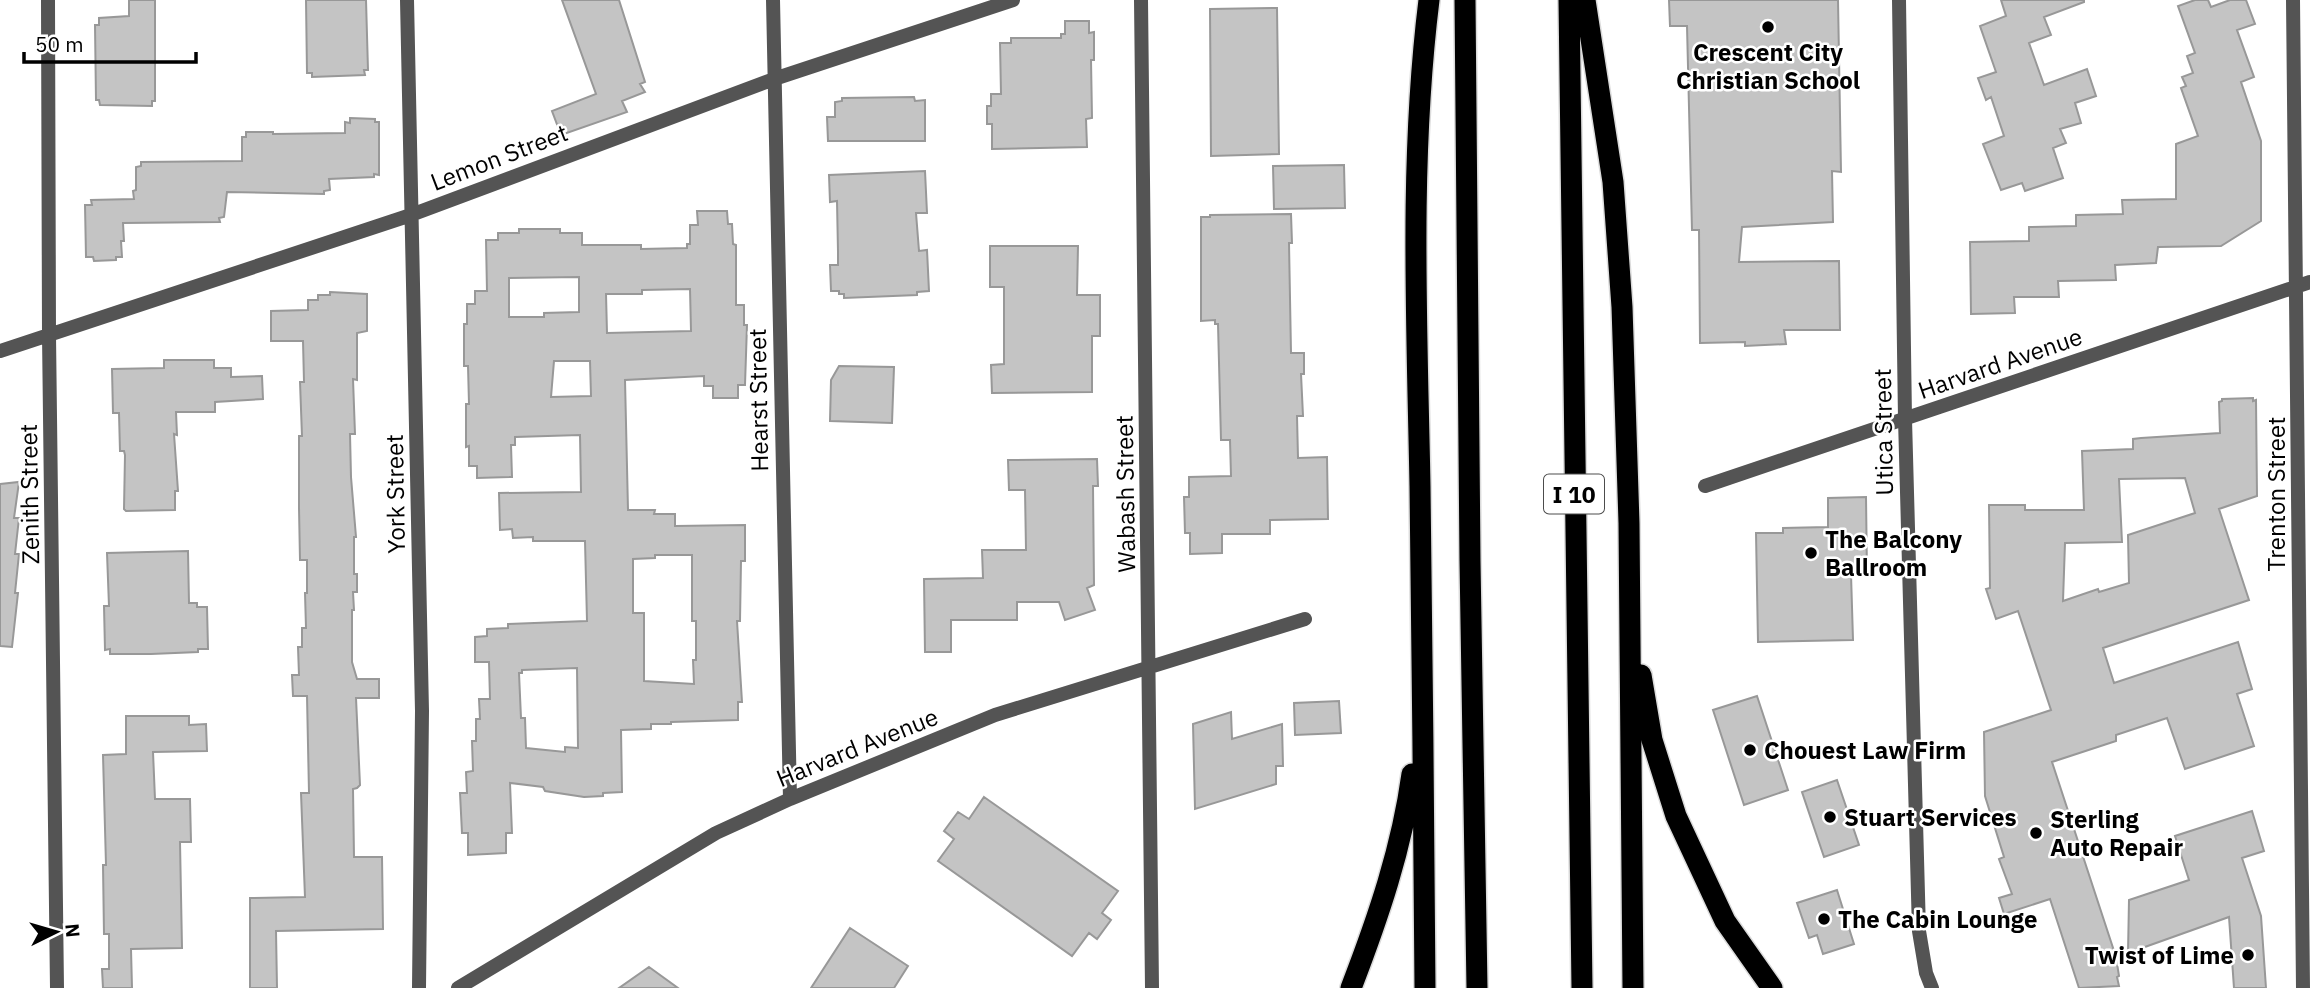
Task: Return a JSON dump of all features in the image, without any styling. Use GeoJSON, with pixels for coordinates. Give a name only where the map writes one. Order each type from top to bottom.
{"type":"FeatureCollection","features":[{"type":"Feature","properties":{"kind":"highway"},"geometry":{"type":"LineString","coordinates":[[1425,988],[1416,259],[1419,113],[1429,0]]}},
{"type":"Feature","properties":{"kind":"highway"},"geometry":{"type":"LineString","coordinates":[[1465,0],[1477,988]]}},
{"type":"Feature","properties":{"kind":"highway","name":"I 10"},"geometry":{"type":"LineString","coordinates":[[1569,0],[1582,988]]}},
{"type":"Feature","properties":{"kind":"highway"},"geometry":{"type":"LineString","coordinates":[[1585,0],[1614,182],[1622,307],[1629,523],[1633,988]]}},
{"type":"Feature","properties":{"kind":"highway"},"geometry":{"type":"LineString","coordinates":[[1629,523],[1636,643],[1652,740],[1676,816],[1725,921],[1772,988]]}},
{"type":"Feature","properties":{"kind":"highway"},"geometry":{"type":"LineString","coordinates":[[1351,988],[1376,925],[1405,818],[1416,741],[1421,677]]}},
{"type":"Feature","properties":{"kind":"street","name":"Zenith Street"},"geometry":{"type":"LineString","coordinates":[[48,0],[57,988]]}},
{"type":"Feature","properties":{"kind":"street","name":"York Street"},"geometry":{"type":"LineString","coordinates":[[407,0],[422,711],[419,988]]}},
{"type":"Feature","properties":{"kind":"street","name":"Hearst Street"},"geometry":{"type":"LineString","coordinates":[[773,0],[790,799]]}},
{"type":"Feature","properties":{"kind":"street","name":"Lemon Street"},"geometry":{"type":"LineString","coordinates":[[0,351],[411,215],[774,79],[1013,0]]}},
{"type":"Feature","properties":{"kind":"street","name":"Wabash Street"},"geometry":{"type":"LineString","coordinates":[[1141,0],[1152,988]]}},
{"type":"Feature","properties":{"kind":"street","name":"Utica Street"},"geometry":{"type":"LineString","coordinates":[[1899,0],[1905,419],[1919,931],[1926,974],[1932,988]]}},
{"type":"Feature","properties":{"kind":"street","name":"Trenton Street"},"geometry":{"type":"LineString","coordinates":[[2293,0],[2304,284],[2303,988]]}},
{"type":"Feature","properties":{"kind":"street","name":"Harvard Avenue"},"geometry":{"type":"LineString","coordinates":[[1705,486],[2304,284]]}},
{"type":"Feature","properties":{"kind":"street","name":"Harvard Avenue"},"geometry":{"type":"LineString","coordinates":[[458,988],[716,833],[790,799],[995,715],[1305,619]]}},
{"type":"Feature","properties":{"kind":"building"},"geometry":{"type":"Polygon","coordinates":[[[129,0],[155,0],[155,101],[152,101],[152,106],[100,105],[99,100],[96,100],[95,25],[99,25],[99,18],[129,16],[129,0]]]}},
{"type":"Feature","properties":{"kind":"building"},"geometry":{"type":"Polygon","coordinates":[[[306,0],[366,0],[368,70],[364,70],[365,75],[312,77],[312,73],[307,73],[306,0]]]}},
{"type":"Feature","properties":{"kind":"building"},"geometry":{"type":"Polygon","coordinates":[[[562,0],[619,0],[645,82],[640,84],[645,92],[622,101],[627,112],[561,135],[552,111],[596,94],[562,0]]]}},
{"type":"Feature","properties":{"kind":"building"},"geometry":{"type":"Polygon","coordinates":[[[1669,0],[1838,0],[1841,172],[1832,171],[1833,222],[1742,227],[1739,262],[1839,261],[1840,330],[1784,330],[1786,344],[1745,346],[1745,342],[1700,343],[1699,230],[1692,230],[1687,26],[1670,26],[1669,0]]]}},
{"type":"Feature","properties":{"kind":"building"},"geometry":{"type":"Polygon","coordinates":[[[2001,0],[2084,0],[2044,17],[2051,35],[2029,43],[2044,85],[2087,69],[2096,96],[2075,103],[2081,123],[2060,129],[2066,143],[2053,148],[2063,178],[2025,191],[2022,183],[2001,190],[1983,144],[2004,136],[1991,97],[1986,100],[1978,78],[1996,72],[1980,26],[2006,16],[2001,0]]]}},
{"type":"Feature","properties":{"kind":"building"},"geometry":{"type":"Polygon","coordinates":[[[2195,0],[2208,0],[2211,7],[2230,0],[2246,0],[2255,24],[2237,30],[2254,77],[2241,82],[2261,141],[2261,221],[2221,246],[2158,247],[2156,263],[2115,265],[2116,280],[2058,281],[2059,297],[2014,297],[2015,313],[1971,314],[1970,242],[2029,241],[2029,227],[2076,226],[2076,215],[2123,214],[2122,200],[2176,199],[2176,144],[2198,136],[2181,88],[2186,86],[2182,77],[2193,73],[2187,56],[2195,53],[2178,6],[2195,0]]]}},
{"type":"Feature","properties":{"kind":"building"},"geometry":{"type":"Polygon","coordinates":[[[1277,8],[1279,154],[1211,156],[1210,9],[1277,8]]]}},
{"type":"Feature","properties":{"kind":"building"},"geometry":{"type":"Polygon","coordinates":[[[1065,21],[1089,21],[1089,33],[1094,32],[1094,60],[1091,60],[1092,118],[1086,119],[1087,147],[992,149],[992,124],[987,124],[987,106],[991,106],[991,94],[1001,94],[1000,43],[1011,43],[1011,38],[1061,38],[1061,34],[1065,34],[1065,21]]]}},
{"type":"Feature","properties":{"kind":"building"},"geometry":{"type":"Polygon","coordinates":[[[914,97],[915,101],[925,100],[925,141],[828,141],[827,117],[835,117],[835,102],[842,101],[842,98],[914,97]]]}},
{"type":"Feature","properties":{"kind":"building"},"geometry":{"type":"Polygon","coordinates":[[[350,118],[375,119],[375,122],[379,122],[379,175],[329,179],[330,190],[324,191],[324,194],[227,192],[224,217],[219,218],[220,222],[123,223],[122,257],[116,257],[116,260],[94,261],[93,257],[86,257],[85,205],[92,205],[91,200],[134,199],[136,167],[141,166],[141,162],[242,161],[242,137],[246,137],[246,132],[345,133],[345,122],[350,123],[350,118]]]}},
{"type":"Feature","properties":{"kind":"building"},"geometry":{"type":"Polygon","coordinates":[[[1344,165],[1345,208],[1274,209],[1273,166],[1344,165]]]}},
{"type":"Feature","properties":{"kind":"building"},"geometry":{"type":"Polygon","coordinates":[[[925,171],[927,213],[916,213],[919,251],[927,250],[929,291],[917,292],[917,295],[844,298],[844,294],[839,294],[839,291],[831,291],[830,265],[838,265],[838,252],[837,201],[830,202],[829,175],[925,171]]]}},
{"type":"Feature","properties":{"kind":"building"},"geometry":{"type":"Polygon","coordinates":[[[697,211],[727,211],[728,224],[732,224],[733,244],[736,245],[736,305],[744,305],[744,325],[747,325],[745,385],[738,385],[738,398],[713,398],[713,386],[704,386],[704,376],[625,380],[628,510],[655,510],[654,514],[675,514],[675,526],[745,525],[745,561],[741,561],[740,621],[737,621],[742,702],[738,702],[738,720],[671,722],[651,724],[651,729],[621,730],[622,792],[584,797],[545,791],[543,787],[510,783],[512,833],[506,833],[506,853],[468,855],[468,833],[462,833],[460,793],[467,793],[466,772],[473,771],[472,741],[476,741],[476,719],[480,719],[479,699],[490,699],[489,662],[475,662],[475,637],[487,636],[487,629],[508,628],[508,624],[587,621],[585,541],[533,541],[533,537],[513,538],[512,529],[500,530],[499,493],[581,492],[580,435],[515,437],[515,445],[511,445],[512,477],[477,478],[477,466],[469,466],[469,446],[466,447],[468,366],[464,366],[464,324],[467,324],[467,304],[475,304],[475,291],[487,291],[486,240],[498,240],[498,233],[519,233],[519,229],[560,229],[560,233],[582,233],[582,245],[641,245],[641,249],[687,248],[687,244],[690,244],[690,225],[698,225],[697,211]],[[579,277],[509,278],[509,317],[544,317],[544,313],[579,312],[579,277]],[[690,289],[642,290],[642,294],[606,294],[607,333],[691,331],[690,289]],[[554,361],[551,397],[591,396],[590,361],[554,361]],[[655,555],[655,558],[633,559],[633,613],[644,613],[644,681],[694,684],[696,621],[692,621],[692,555],[655,555]],[[577,668],[522,670],[522,673],[519,673],[521,718],[525,718],[526,748],[565,752],[565,747],[578,748],[577,668]]]}},
{"type":"Feature","properties":{"kind":"building"},"geometry":{"type":"Polygon","coordinates":[[[1291,214],[1291,353],[1304,353],[1304,374],[1301,374],[1303,416],[1297,416],[1298,458],[1327,457],[1328,519],[1270,520],[1270,534],[1222,534],[1222,553],[1190,554],[1190,533],[1185,533],[1184,497],[1189,497],[1189,477],[1231,476],[1230,440],[1221,440],[1218,324],[1215,324],[1215,320],[1201,321],[1201,217],[1291,214]]]}},
{"type":"Feature","properties":{"kind":"building"},"geometry":{"type":"Polygon","coordinates":[[[990,246],[1078,246],[1077,295],[1100,295],[1100,336],[1092,336],[1092,392],[992,393],[991,365],[1004,364],[1004,287],[990,287],[990,246]]]}},
{"type":"Feature","properties":{"kind":"building"},"geometry":{"type":"Polygon","coordinates":[[[330,292],[367,294],[367,331],[357,333],[357,380],[353,379],[355,434],[350,434],[356,537],[354,574],[357,574],[357,592],[353,592],[352,662],[357,679],[379,679],[379,698],[356,698],[360,785],[353,789],[354,857],[382,857],[383,929],[276,931],[277,988],[250,988],[250,898],[305,897],[301,793],[309,793],[307,696],[293,696],[292,675],[299,675],[298,647],[302,647],[302,628],[306,628],[307,560],[300,560],[299,508],[303,341],[271,341],[271,311],[308,310],[308,300],[318,300],[318,295],[330,295],[330,292]]]}},
{"type":"Feature","properties":{"kind":"building"},"geometry":{"type":"Polygon","coordinates":[[[164,360],[214,360],[214,368],[231,368],[231,377],[262,376],[263,399],[215,402],[215,412],[176,412],[177,435],[174,434],[178,491],[175,491],[175,510],[126,511],[125,455],[124,451],[120,451],[119,413],[113,413],[112,369],[164,368],[164,360]]]}},
{"type":"Feature","properties":{"kind":"building"},"geometry":{"type":"Polygon","coordinates":[[[839,366],[894,367],[892,423],[830,421],[831,380],[839,366]]]}},
{"type":"Feature","properties":{"kind":"building"},"geometry":{"type":"Polygon","coordinates":[[[2222,399],[2256,400],[2257,496],[2219,509],[2249,600],[2103,648],[2114,683],[2238,642],[2252,689],[2237,694],[2254,746],[2185,769],[2167,718],[2116,735],[2116,741],[2052,762],[2116,957],[2119,976],[2119,986],[2079,988],[2050,899],[2004,914],[1999,898],[2012,894],[1999,859],[2004,857],[1985,796],[1984,732],[2051,710],[2018,611],[1996,619],[1986,589],[1990,588],[1989,505],[2025,505],[2025,510],[2084,510],[2082,451],[2133,449],[2133,439],[2220,433],[2219,402],[2222,399]],[[2185,478],[2119,479],[2122,542],[2065,543],[2063,601],[2098,589],[2099,592],[2129,583],[2128,535],[2195,513],[2185,478]]]}},
{"type":"Feature","properties":{"kind":"building"},"geometry":{"type":"Polygon","coordinates":[[[1097,459],[1098,486],[1093,486],[1094,585],[1087,588],[1095,610],[1065,620],[1059,602],[1017,602],[1017,620],[951,620],[951,652],[925,652],[924,579],[983,578],[982,550],[1026,550],[1025,490],[1009,490],[1008,460],[1097,459]]]}},
{"type":"Feature","properties":{"kind":"building"},"geometry":{"type":"Polygon","coordinates":[[[19,482],[14,518],[19,518],[15,554],[19,554],[15,593],[18,593],[12,647],[0,646],[0,484],[19,482]]]}},
{"type":"Feature","properties":{"kind":"building","name":"The Balcony Ballroom"},"geometry":{"type":"Polygon","coordinates":[[[1866,497],[1867,574],[1851,574],[1853,640],[1758,642],[1756,533],[1783,533],[1783,528],[1828,527],[1828,498],[1866,497]]]}},
{"type":"Feature","properties":{"kind":"building"},"geometry":{"type":"Polygon","coordinates":[[[188,551],[189,603],[197,603],[197,607],[207,607],[208,649],[198,649],[198,652],[110,654],[110,649],[105,650],[104,606],[109,606],[107,553],[188,551]]]}},
{"type":"Feature","properties":{"kind":"building","name":"Chouest Law Firm"},"geometry":{"type":"Polygon","coordinates":[[[1757,696],[1788,790],[1744,805],[1713,710],[1757,696]]]}},
{"type":"Feature","properties":{"kind":"building"},"geometry":{"type":"Polygon","coordinates":[[[1339,701],[1341,733],[1295,735],[1294,703],[1339,701]]]}},
{"type":"Feature","properties":{"kind":"building"},"geometry":{"type":"Polygon","coordinates":[[[1231,712],[1232,739],[1282,724],[1283,766],[1276,766],[1276,784],[1195,809],[1193,724],[1231,712]]]}},
{"type":"Feature","properties":{"kind":"building"},"geometry":{"type":"Polygon","coordinates":[[[126,716],[189,716],[189,725],[206,724],[207,751],[153,752],[155,799],[190,799],[191,842],[180,842],[182,948],[131,949],[132,988],[103,988],[102,969],[109,969],[109,934],[104,934],[103,865],[106,865],[103,755],[126,754],[126,716]]]}},
{"type":"Feature","properties":{"kind":"building","name":"Stuart Services"},"geometry":{"type":"Polygon","coordinates":[[[1837,780],[1859,845],[1824,857],[1802,792],[1837,780]]]}},
{"type":"Feature","properties":{"kind":"building"},"geometry":{"type":"Polygon","coordinates":[[[984,797],[1118,891],[1102,913],[1111,920],[1097,939],[1089,933],[1072,956],[938,861],[954,839],[944,831],[958,812],[969,819],[984,797]]]}},
{"type":"Feature","properties":{"kind":"building"},"geometry":{"type":"Polygon","coordinates":[[[2252,811],[2264,851],[2242,858],[2261,916],[2266,988],[2234,988],[2229,917],[2128,953],[2129,900],[2189,880],[2175,836],[2252,811]]]}},
{"type":"Feature","properties":{"kind":"building","name":"The Cabin Lounge"},"geometry":{"type":"Polygon","coordinates":[[[1837,890],[1854,944],[1823,954],[1817,935],[1809,938],[1797,903],[1837,890]]]}},
{"type":"Feature","properties":{"kind":"building"},"geometry":{"type":"Polygon","coordinates":[[[850,928],[908,966],[894,988],[811,988],[850,928]]]}},
{"type":"Feature","properties":{"kind":"building"},"geometry":{"type":"Polygon","coordinates":[[[649,967],[678,988],[619,988],[649,967]]]}},
{"type":"Feature","properties":{"kind":"place","name":"Crescent City Christian School"},"geometry":{"type":"Point","coordinates":[1768,27]}},
{"type":"Feature","properties":{"kind":"place","name":"The Balcony Ballroom"},"geometry":{"type":"Point","coordinates":[1811,553]}},
{"type":"Feature","properties":{"kind":"place","name":"Chouest Law Firm"},"geometry":{"type":"Point","coordinates":[1750,750]}},
{"type":"Feature","properties":{"kind":"place","name":"Stuart Services"},"geometry":{"type":"Point","coordinates":[1830,817]}},
{"type":"Feature","properties":{"kind":"place","name":"Sterling Auto Repair"},"geometry":{"type":"Point","coordinates":[2036,833]}},
{"type":"Feature","properties":{"kind":"place","name":"The Cabin Lounge"},"geometry":{"type":"Point","coordinates":[1824,919]}},
{"type":"Feature","properties":{"kind":"place","name":"Twist of Lime"},"geometry":{"type":"Point","coordinates":[2248,955]}}]}
